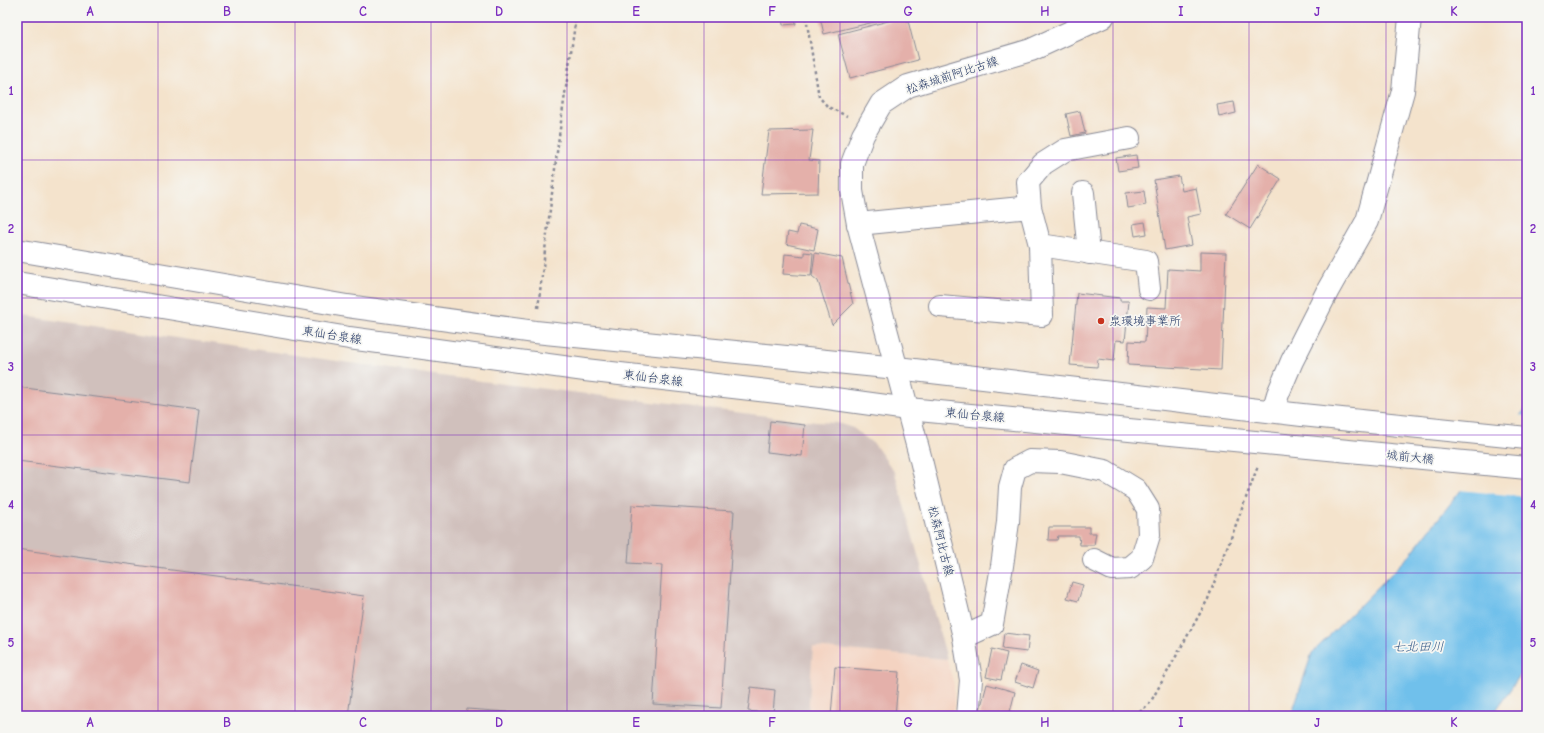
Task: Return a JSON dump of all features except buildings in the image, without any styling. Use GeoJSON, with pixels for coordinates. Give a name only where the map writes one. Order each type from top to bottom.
{"type":"FeatureCollection","features":[{"type":"Feature","properties":{"kind":"street","name":"松森城前阿比古線"},"geometry":{"type":"LineString","coordinates":[[897,368],[858,224],[852,191],[852,164],[863,135],[882,104],[908,86],[1031,50],[1103,17]]}},
{"type":"Feature","properties":{"kind":"street"},"geometry":{"type":"LineString","coordinates":[[1274,411],[1278,394],[1292,361],[1328,290],[1367,221],[1402,91],[1410,17]]}},
{"type":"Feature","properties":{"kind":"street"},"geometry":{"type":"LineString","coordinates":[[940,306],[1042,315],[1040,245],[1030,207],[1028,182],[1043,164],[1065,150],[1129,138]]}},
{"type":"Feature","properties":{"kind":"street"},"geometry":{"type":"LineString","coordinates":[[1083,193],[1088,253]]}},
{"type":"Feature","properties":{"kind":"street"},"geometry":{"type":"LineString","coordinates":[[858,224],[1030,207]]}},
{"type":"Feature","properties":{"kind":"street"},"geometry":{"type":"LineString","coordinates":[[1040,245],[1146,261],[1149,289]]}},
{"type":"Feature","properties":{"kind":"street"},"geometry":{"type":"LineString","coordinates":[[17,250],[340,304],[535,332],[897,368],[1302,415],[1527,438]]}},
{"type":"Feature","properties":{"kind":"street","name":"東仙台泉線"},"geometry":{"type":"LineString","coordinates":[[17,284],[349,338],[585,370],[820,397],[908,409],[1293,446]]}},
{"type":"Feature","properties":{"kind":"street","name":"松森阿比古線"},"geometry":{"type":"LineString","coordinates":[[897,368],[964,637],[971,680],[968,716]]}},
{"type":"Feature","properties":{"kind":"street","name":"城前大橋"},"geometry":{"type":"LineString","coordinates":[[1293,446],[1527,468]]}},
{"type":"Feature","properties":{"kind":"street"},"geometry":{"type":"LineString","coordinates":[[964,637],[992,624],[1008,522],[1010,487],[1015,469],[1030,461],[1060,462],[1105,471],[1136,490],[1148,509],[1149,535],[1142,558],[1130,568],[1112,570],[1094,560]]}},
{"type":"Feature","properties":{"kind":"path"},"geometry":{"type":"LineString","coordinates":[[535,332],[559,136],[576,17]]}},
{"type":"Feature","properties":{"kind":"path"},"geometry":{"type":"LineString","coordinates":[[806,17],[819,97],[828,107],[869,126]]}},
{"type":"Feature","properties":{"kind":"path"},"geometry":{"type":"LineString","coordinates":[[1135,716],[1150,703],[1208,599],[1258,464],[1269,443]]}},
{"type":"Feature","properties":{"kind":"shaded area"},"geometry":{"type":"Polygon","coordinates":[[[17,315],[448,377],[816,422],[837,423],[853,428],[875,445],[895,473],[947,659],[813,647],[808,716],[17,716],[17,315]]]}},
{"type":"Feature","properties":{"kind":"shaded area"},"geometry":{"type":"Polygon","coordinates":[[[813,647],[947,659],[954,685],[954,711],[952,716],[808,716],[813,647]]]}},
{"type":"Feature","properties":{"kind":"water","name":"七北田川"},"geometry":{"type":"Polygon","coordinates":[[[1527,407],[1527,665],[1492,716],[1291,716],[1312,653],[1408,557],[1527,407]]]}},
{"type":"Feature","properties":{"kind":"pier"},"geometry":{"type":"Polygon","coordinates":[[[1518,415],[1527,416],[1527,497],[1459,490],[1518,415]]]}},
{"type":"Feature","properties":{"kind":"place","name":"泉環境事業所"},"geometry":{"type":"Point","coordinates":[1101,321]}}]}
